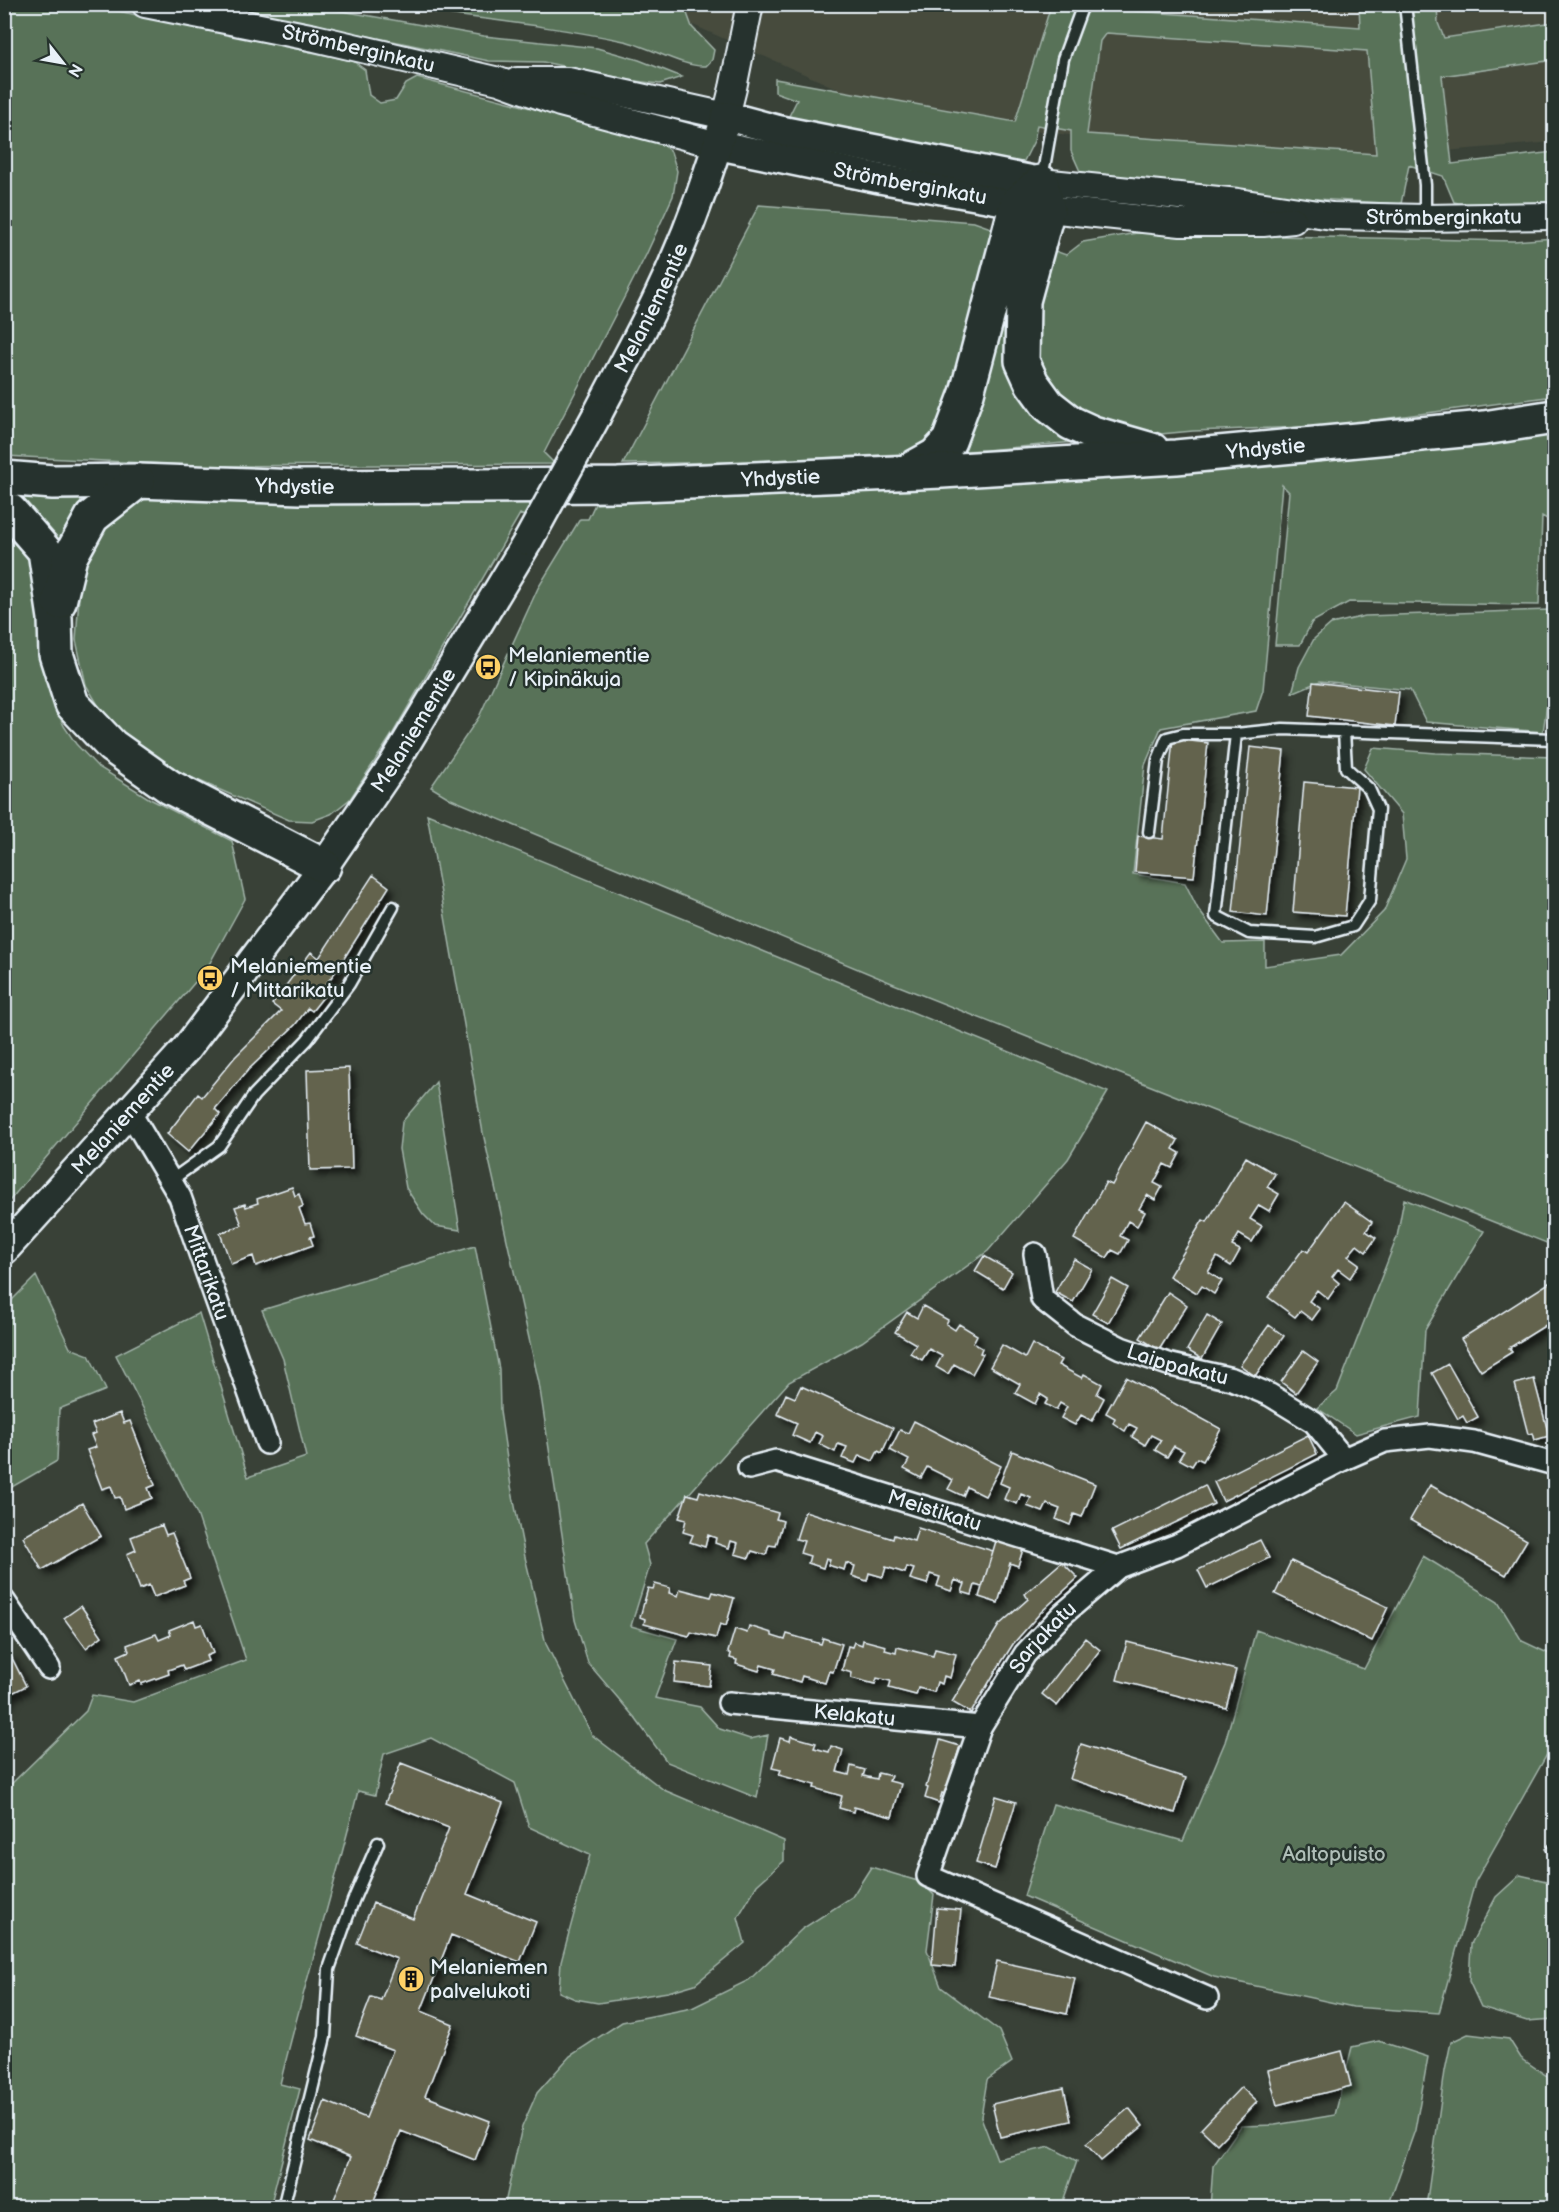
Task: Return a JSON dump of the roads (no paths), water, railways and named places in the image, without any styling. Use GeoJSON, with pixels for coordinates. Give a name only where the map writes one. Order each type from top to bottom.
{"type":"FeatureCollection","features":[{"type":"Feature","properties":{"kind":"highway"},"geometry":{"type":"LineString","coordinates":[[1036,198],[1023,301],[1022,361],[1032,383],[1048,405],[1071,423],[1093,433],[1176,457]]}},
{"type":"Feature","properties":{"kind":"highway"},"geometry":{"type":"LineString","coordinates":[[906,472],[936,456],[949,441],[1036,198]]}},
{"type":"Feature","properties":{"kind":"highway","name":"Yhdystie"},"geometry":{"type":"LineString","coordinates":[[4,478],[53,482],[138,481],[300,487],[618,485],[1176,457],[1484,428],[1554,417]]}},
{"type":"Feature","properties":{"kind":"highway"},"geometry":{"type":"LineString","coordinates":[[55,618],[70,556],[92,517],[138,481]]}},
{"type":"Feature","properties":{"kind":"highway"},"geometry":{"type":"LineString","coordinates":[[4,508],[10,511],[45,551],[55,618],[56,654],[72,704],[112,746],[170,787],[324,866]]}},
{"type":"Feature","properties":{"kind":"main road","name":"Melaniementie"},"geometry":{"type":"LineString","coordinates":[[4,1250],[186,1049],[324,866],[393,765],[528,541],[660,294],[686,234],[726,116]]}},
{"type":"Feature","properties":{"kind":"main road","name":"Strömberginkatu"},"geometry":{"type":"LineString","coordinates":[[726,116],[1036,198]]}},
{"type":"Feature","properties":{"kind":"main road","name":"Strömberginkatu"},"geometry":{"type":"LineString","coordinates":[[718,145],[882,179],[1036,198]]}},
{"type":"Feature","properties":{"kind":"street","name":"Strömberginkatu"},"geometry":{"type":"LineString","coordinates":[[145,4],[315,38],[499,81],[560,103],[718,145]]}},
{"type":"Feature","properties":{"kind":"street"},"geometry":{"type":"LineString","coordinates":[[726,116],[734,88],[750,4]]}},
{"type":"Feature","properties":{"kind":"street","name":"Strömberginkatu"},"geometry":{"type":"LineString","coordinates":[[499,81],[568,81],[726,116]]}},
{"type":"Feature","properties":{"kind":"street","name":"Strömberginkatu"},"geometry":{"type":"LineString","coordinates":[[1036,198],[1181,223],[1263,223],[1332,216],[1425,218],[1554,216]]}},
{"type":"Feature","properties":{"kind":"street","name":"Mittarikatu"},"geometry":{"type":"LineString","coordinates":[[129,1111],[180,1197],[267,1443]]}},
{"type":"Feature","properties":{"kind":"street","name":"Laippakatu"},"geometry":{"type":"LineString","coordinates":[[1035,1254],[1042,1299],[1075,1325],[1121,1348],[1171,1365],[1232,1379],[1270,1395],[1314,1422],[1344,1459]]}},
{"type":"Feature","properties":{"kind":"street","name":"Sarjakatu"},"geometry":{"type":"LineString","coordinates":[[1207,1998],[928,1876],[980,1727],[1025,1654],[1063,1614],[1118,1567],[1177,1545],[1344,1459],[1385,1441],[1430,1436],[1474,1442],[1554,1464]]}},
{"type":"Feature","properties":{"kind":"street","name":"Meistikatu"},"geometry":{"type":"LineString","coordinates":[[749,1468],[776,1461],[1118,1567]]}},
{"type":"Feature","properties":{"kind":"street"},"geometry":{"type":"LineString","coordinates":[[4,1600],[49,1668]]}},
{"type":"Feature","properties":{"kind":"street","name":"Kelakatu"},"geometry":{"type":"LineString","coordinates":[[729,1703],[980,1727]]}},
{"type":"Feature","properties":{"kind":"lane"},"geometry":{"type":"LineString","coordinates":[[1036,198],[1063,59],[1085,4]]}},
{"type":"Feature","properties":{"kind":"lane"},"geometry":{"type":"LineString","coordinates":[[1406,4],[1425,185],[1425,218]]}},
{"type":"Feature","properties":{"kind":"lane"},"geometry":{"type":"LineString","coordinates":[[1149,832],[1158,760],[1167,738],[1183,734],[1236,734],[1283,729],[1554,739]]}},
{"type":"Feature","properties":{"kind":"lane"},"geometry":{"type":"LineString","coordinates":[[1236,734],[1216,916],[1249,933],[1315,937],[1353,926],[1370,900],[1378,809],[1369,789],[1346,768],[1344,731]]}},
{"type":"Feature","properties":{"kind":"lane"},"geometry":{"type":"LineString","coordinates":[[170,1181],[219,1146],[254,1095],[307,1040],[349,984],[393,907]]}},
{"type":"Feature","properties":{"kind":"lane"},"geometry":{"type":"LineString","coordinates":[[283,2208],[325,2037],[329,1970],[353,1901],[378,1843]]}},
{"type":"Feature","properties":{"kind":"place","name":"Melaniementie / Kipinäkuja"},"geometry":{"type":"Point","coordinates":[488,667]}},
{"type":"Feature","properties":{"kind":"place","name":"Melaniementie / Mittarikatu"},"geometry":{"type":"Point","coordinates":[210,978]}},
{"type":"Feature","properties":{"kind":"place","name":"Melaniemen palvelukoti"},"geometry":{"type":"Point","coordinates":[411,1979]}},
{"type":"Feature","properties":{"kind":"park label","name":"Aaltopuisto"},"geometry":{"type":"Point","coordinates":[1334,1854]}}]}
